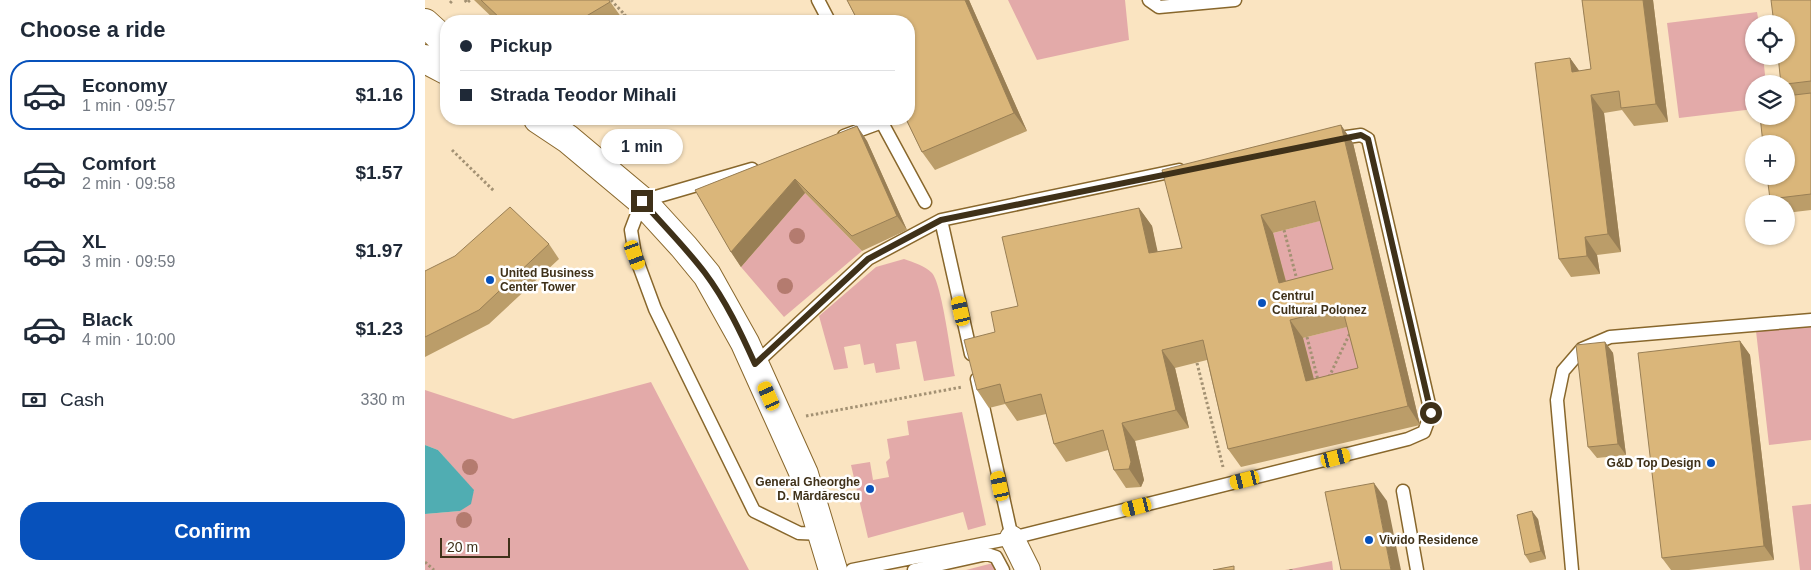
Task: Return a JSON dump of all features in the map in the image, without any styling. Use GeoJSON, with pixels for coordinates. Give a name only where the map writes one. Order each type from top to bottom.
{"type":"FeatureCollection","features":[{"type":"Feature","properties":{"kind":"main road"},"geometry":{"type":"LineString","coordinates":[[425,22],[440,36]]}},
{"type":"Feature","properties":{"kind":"main road"},"geometry":{"type":"LineString","coordinates":[[425,59],[440,67]]}},
{"type":"Feature","properties":{"kind":"main road"},"geometry":{"type":"LineString","coordinates":[[547,125],[568,139],[642,201],[707,275],[731,315],[755,364],[804,474],[833,570]]}},
{"type":"Feature","properties":{"kind":"street"},"geometry":{"type":"LineString","coordinates":[[1012,538],[1028,570]]}},
{"type":"Feature","properties":{"kind":"lane"},"geometry":{"type":"LineString","coordinates":[[818,0],[826,15]]}},
{"type":"Feature","properties":{"kind":"lane"},"geometry":{"type":"LineString","coordinates":[[1149,0],[1159,7],[1235,0]]}},
{"type":"Feature","properties":{"kind":"lane"},"geometry":{"type":"LineString","coordinates":[[835,140],[870,125]]}},
{"type":"Feature","properties":{"kind":"lane"},"geometry":{"type":"LineString","coordinates":[[884,125],[925,202]]}},
{"type":"Feature","properties":{"kind":"lane"},"geometry":{"type":"LineString","coordinates":[[852,570],[1012,538],[1408,439],[1425,432],[1431,413],[1368,139],[1361,135],[1350,135],[1321,141]]}},
{"type":"Feature","properties":{"kind":"lane"},"geometry":{"type":"LineString","coordinates":[[760,167],[642,201],[631,230],[635,255],[655,309],[754,511],[799,533],[823,534]]}},
{"type":"Feature","properties":{"kind":"lane"},"geometry":{"type":"LineString","coordinates":[[755,364],[868,259],[941,220],[1187,169]]}},
{"type":"Feature","properties":{"kind":"lane"},"geometry":{"type":"LineString","coordinates":[[941,220],[1012,538]]}},
{"type":"Feature","properties":{"kind":"lane"},"geometry":{"type":"LineString","coordinates":[[1572,570],[1557,400],[1563,371],[1582,349],[1610,337],[1811,320]]}},
{"type":"Feature","properties":{"kind":"lane"},"geometry":{"type":"LineString","coordinates":[[1403,490],[1417,570]]}},
{"type":"Feature","properties":{"kind":"lane"},"geometry":{"type":"LineString","coordinates":[[914,570],[987,554],[996,557],[1003,570]]}},
{"type":"Feature","properties":{"kind":"path"},"geometry":{"type":"LineString","coordinates":[[465,0],[467,3],[471,0]]}},
{"type":"Feature","properties":{"kind":"path"},"geometry":{"type":"LineString","coordinates":[[611,0],[625,14],[624,15]]}},
{"type":"Feature","properties":{"kind":"path"},"geometry":{"type":"LineString","coordinates":[[452,150],[494,191]]}},
{"type":"Feature","properties":{"kind":"path"},"geometry":{"type":"LineString","coordinates":[[1284,230],[1299,286]]}},
{"type":"Feature","properties":{"kind":"path"},"geometry":{"type":"LineString","coordinates":[[1326,385],[1354,325]]}},
{"type":"Feature","properties":{"kind":"path"},"geometry":{"type":"LineString","coordinates":[[1307,337],[1319,384]]}},
{"type":"Feature","properties":{"kind":"path"},"geometry":{"type":"LineString","coordinates":[[1197,363],[1227,485]]}},
{"type":"Feature","properties":{"kind":"path"},"geometry":{"type":"LineString","coordinates":[[798,418],[978,384]]}},
{"type":"Feature","properties":{"kind":"path"},"geometry":{"type":"LineString","coordinates":[[425,562],[435,570]]}},
{"type":"Feature","properties":{"kind":"shaded area"},"geometry":{"type":"Polygon","coordinates":[[[1008,0],[1125,0],[1129,40],[1037,60],[1008,0]]]}},
{"type":"Feature","properties":{"kind":"shaded area"},"geometry":{"type":"Polygon","coordinates":[[[1757,12],[1758,15],[1745,15],[1745,65],[1764,65],[1765,75],[1745,75],[1745,110],[1679,118],[1667,23],[1757,12]]]}},
{"type":"Feature","properties":{"kind":"shaded area"},"geometry":{"type":"Polygon","coordinates":[[[805,193],[862,251],[784,317],[741,267],[805,193]]]}},
{"type":"Feature","properties":{"kind":"shaded area"},"geometry":{"type":"Polygon","coordinates":[[[1327,219],[1345,287],[1291,301],[1273,233],[1327,219]]]}},
{"type":"Feature","properties":{"kind":"shaded area"},"geometry":{"type":"Polygon","coordinates":[[[904,259],[926,268],[936,280],[943,305],[955,376],[924,381],[916,341],[896,344],[900,369],[876,373],[874,363],[864,365],[860,344],[844,347],[848,368],[834,370],[819,316],[876,267],[904,259]]]}},
{"type":"Feature","properties":{"kind":"shaded area"},"geometry":{"type":"Polygon","coordinates":[[[1354,325],[1370,386],[1319,399],[1303,338],[1354,325]]]}},
{"type":"Feature","properties":{"kind":"shaded area"},"geometry":{"type":"Polygon","coordinates":[[[1811,325],[1811,440],[1769,445],[1756,331],[1811,325]]]}},
{"type":"Feature","properties":{"kind":"shaded area"},"geometry":{"type":"Polygon","coordinates":[[[651,382],[749,570],[425,570],[425,514],[460,511],[474,491],[438,450],[425,445],[425,390],[513,419],[651,382]]]}},
{"type":"Feature","properties":{"kind":"shaded area"},"geometry":{"type":"Polygon","coordinates":[[[962,412],[986,525],[968,530],[963,512],[868,538],[851,465],[870,462],[873,480],[889,477],[886,462],[890,458],[887,439],[909,435],[907,421],[962,412]]]}},
{"type":"Feature","properties":{"kind":"shaded area"},"geometry":{"type":"Polygon","coordinates":[[[1811,504],[1811,570],[1800,570],[1792,506],[1811,504]]]}},
{"type":"Feature","properties":{"kind":"shaded area"},"geometry":{"type":"Polygon","coordinates":[[[1332,561],[1333,570],[1285,570],[1291,569],[1332,561]]]}},
{"type":"Feature","properties":{"kind":"shaded area"},"geometry":{"type":"Polygon","coordinates":[[[993,563],[997,570],[966,570],[993,563]]]}},
{"type":"Feature","properties":{"kind":"water"},"geometry":{"type":"Polygon","coordinates":[[[425,445],[438,450],[474,490],[471,504],[460,511],[425,514],[425,445]]]}},
{"type":"Feature","properties":{"kind":"building"},"geometry":{"type":"Polygon","coordinates":[[[481,0],[609,0],[610,2],[588,15],[497,15],[481,0]]]}},
{"type":"Feature","properties":{"kind":"building"},"geometry":{"type":"Polygon","coordinates":[[[847,0],[965,0],[1014,113],[922,152],[909,125],[915,125],[915,15],[855,15],[847,0]]]}},
{"type":"Feature","properties":{"kind":"building"},"geometry":{"type":"Polygon","coordinates":[[[1582,0],[1643,0],[1656,104],[1621,108],[1619,91],[1591,95],[1608,234],[1585,237],[1587,256],[1559,259],[1535,63],[1570,58],[1572,72],[1591,69],[1582,0]]]}},
{"type":"Feature","properties":{"kind":"building"},"geometry":{"type":"Polygon","coordinates":[[[1771,0],[1811,0],[1811,81],[1795,83],[1795,75],[1780,75],[1779,65],[1795,65],[1795,15],[1773,15],[1771,0]]]}},
{"type":"Feature","properties":{"kind":"building"},"geometry":{"type":"Polygon","coordinates":[[[1811,93],[1811,194],[1795,196],[1769,195],[1768,185],[1795,185],[1795,135],[1762,135],[1761,125],[1795,125],[1795,95],[1811,93]]]}},
{"type":"Feature","properties":{"kind":"building"},"geometry":{"type":"Polygon","coordinates":[[[1341,125],[1408,406],[1228,449],[1203,340],[1162,350],[1176,410],[1122,423],[1131,462],[1129,469],[1114,470],[1103,430],[1054,444],[1041,394],[1005,403],[1000,384],[977,390],[964,340],[995,332],[991,312],[1018,306],[1002,237],[1139,208],[1149,253],[1182,248],[1162,170],[1341,125]],[[1315,201],[1261,215],[1279,283],[1333,269],[1315,201]],[[1342,307],[1290,320],[1306,381],[1358,368],[1342,307]]]}},
{"type":"Feature","properties":{"kind":"building"},"geometry":{"type":"Polygon","coordinates":[[[857,126],[897,216],[852,236],[795,179],[731,252],[695,190],[857,126]]]}},
{"type":"Feature","properties":{"kind":"building","name":"United Business Center Tower"},"geometry":{"type":"Polygon","coordinates":[[[510,207],[549,244],[479,310],[425,337],[425,271],[455,256],[510,207]]]}},
{"type":"Feature","properties":{"kind":"building","name":"G&D Top Design"},"geometry":{"type":"Polygon","coordinates":[[[1740,341],[1764,546],[1662,558],[1638,353],[1740,341]]]}},
{"type":"Feature","properties":{"kind":"building"},"geometry":{"type":"Polygon","coordinates":[[[1605,342],[1618,444],[1588,447],[1576,345],[1605,342]]]}},
{"type":"Feature","properties":{"kind":"building","name":"Vivido Residence"},"geometry":{"type":"Polygon","coordinates":[[[1374,483],[1391,570],[1341,570],[1325,492],[1374,483]]]}},
{"type":"Feature","properties":{"kind":"building"},"geometry":{"type":"Polygon","coordinates":[[[1532,511],[1541,551],[1525,555],[1517,515],[1532,511]]]}},
{"type":"Feature","properties":{"kind":"building"},"geometry":{"type":"Polygon","coordinates":[[[1234,566],[1234,570],[1213,570],[1234,566]]]}},
{"type":"Feature","properties":{"kind":"place","name":"United Business Center Tower"},"geometry":{"type":"Point","coordinates":[490,280]}},
{"type":"Feature","properties":{"kind":"place","name":"Centrul Cultural Polonez"},"geometry":{"type":"Point","coordinates":[1262,303]}},
{"type":"Feature","properties":{"kind":"place","name":"G&D Top Design"},"geometry":{"type":"Point","coordinates":[1711,463]}},
{"type":"Feature","properties":{"kind":"place","name":"General Gheorghe D. Mărdărescu"},"geometry":{"type":"Point","coordinates":[870,489]}},
{"type":"Feature","properties":{"kind":"place","name":"Vivido Residence"},"geometry":{"type":"Point","coordinates":[1369,540]}},
{"type":"Feature","properties":{"kind":"route"},"geometry":{"type":"LineString","coordinates":[[642,201],[707,275],[731,315],[755,364],[868,259],[941,220],[1350,135],[1361,135],[1368,139],[1431,413]]}}]}
